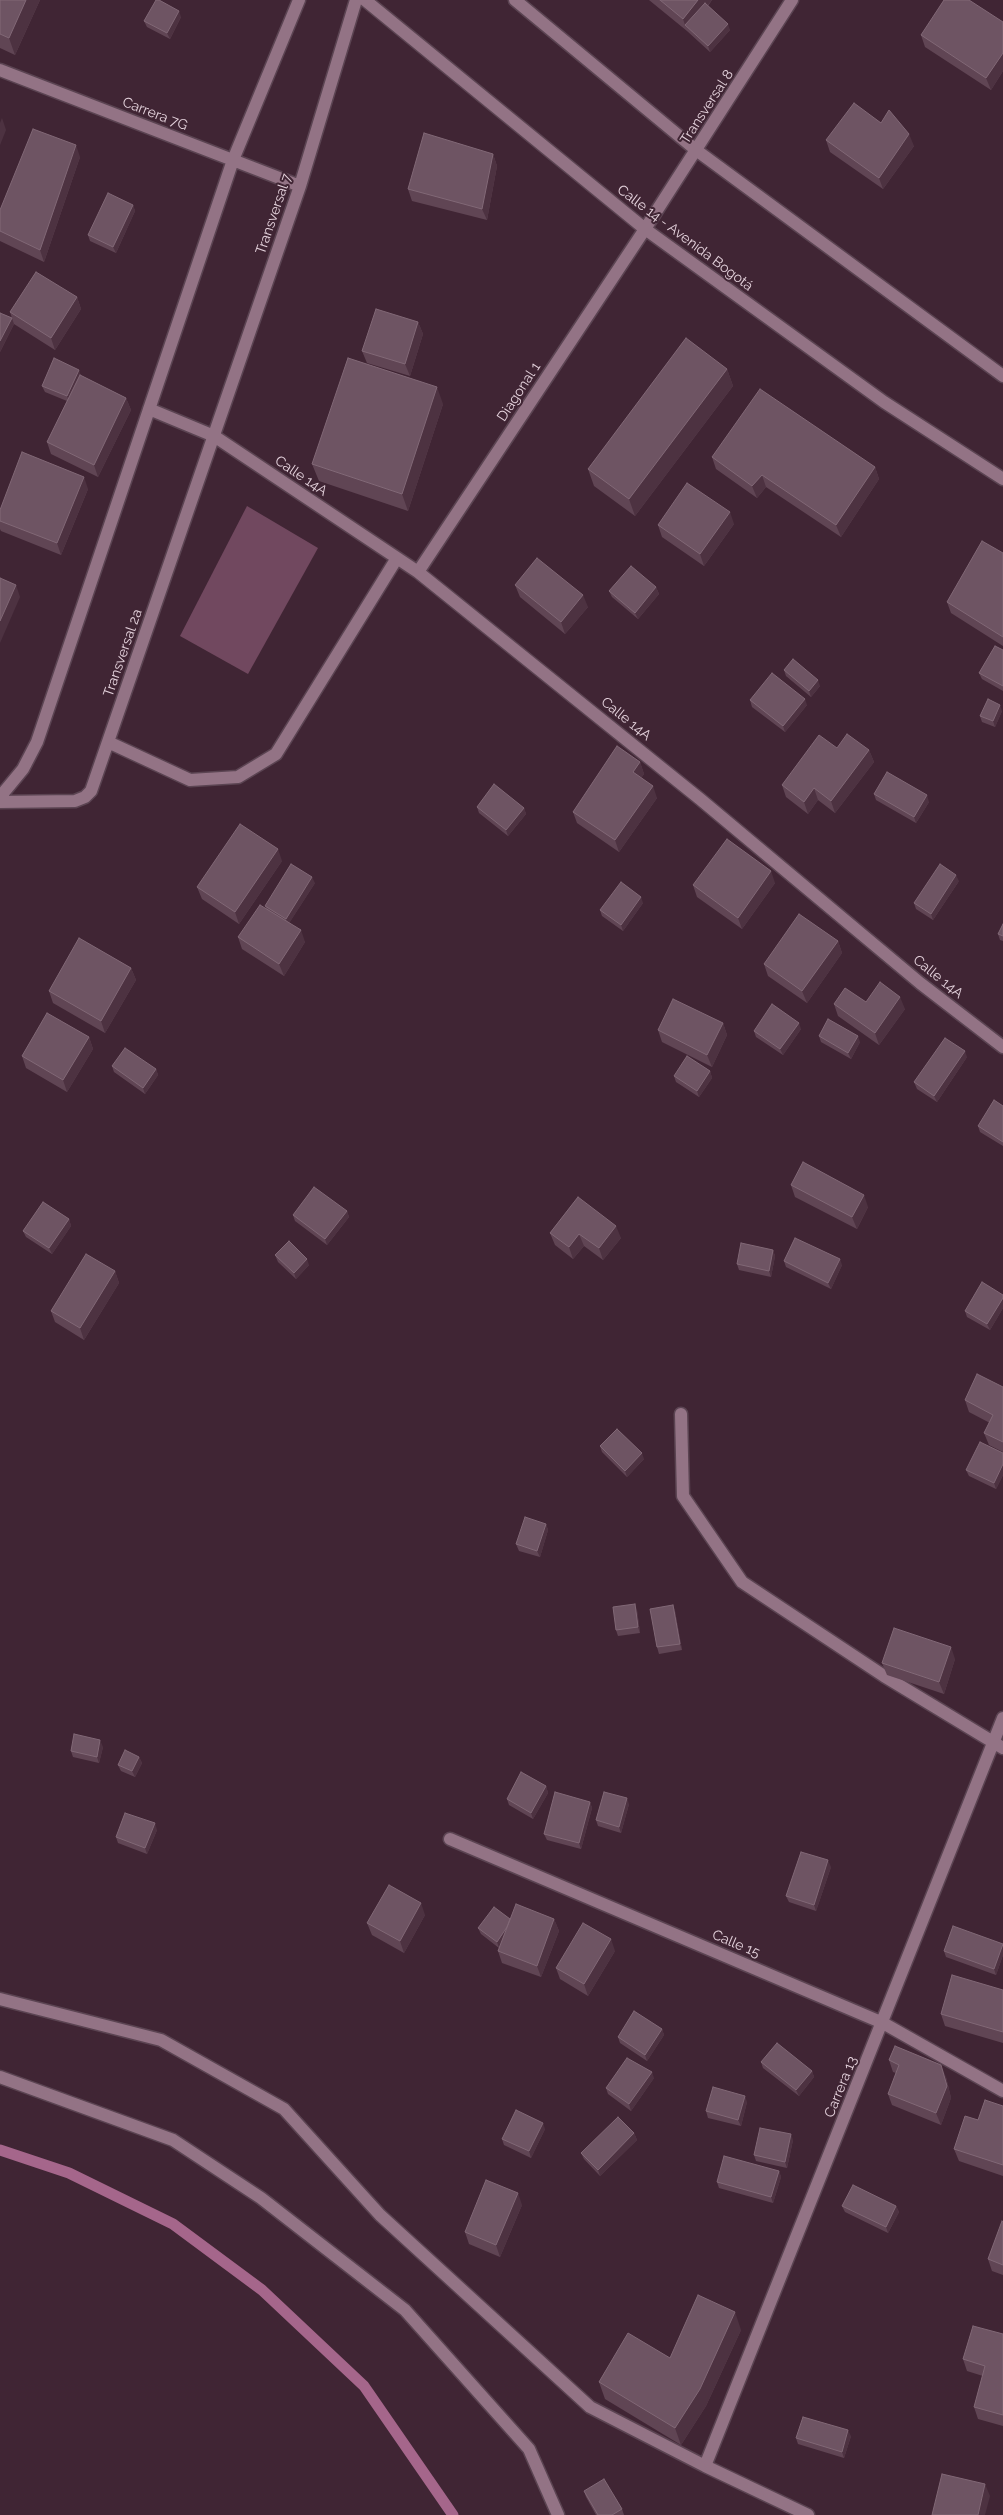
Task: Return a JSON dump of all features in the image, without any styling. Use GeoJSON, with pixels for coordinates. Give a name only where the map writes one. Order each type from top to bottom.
{"type":"FeatureCollection","features":[{"type":"Feature","properties":{"kind":"street"},"geometry":{"type":"LineString","coordinates":[[0,797],[23,769],[37,742],[233,160],[299,0]]}},
{"type":"Feature","properties":{"kind":"street","name":"Transversal 7"},"geometry":{"type":"LineString","coordinates":[[214,436],[300,186],[356,0]]}},
{"type":"Feature","properties":{"kind":"street","name":"Calle 14 - Avenida Bogotá"},"geometry":{"type":"LineString","coordinates":[[365,0],[646,229],[884,402],[1003,479]]}},
{"type":"Feature","properties":{"kind":"street"},"geometry":{"type":"LineString","coordinates":[[515,0],[696,150],[1003,376]]}},
{"type":"Feature","properties":{"kind":"street","name":"Transversal 8"},"geometry":{"type":"LineString","coordinates":[[646,229],[792,0]]}},
{"type":"Feature","properties":{"kind":"street","name":"Carrera 7G"},"geometry":{"type":"LineString","coordinates":[[0,70],[300,186]]}},
{"type":"Feature","properties":{"kind":"street","name":"Diagonal 1"},"geometry":{"type":"LineString","coordinates":[[418,572],[646,229]]}},
{"type":"Feature","properties":{"kind":"street","name":"Calle 14A"},"geometry":{"type":"LineString","coordinates":[[149,409],[214,436],[418,572],[700,798],[920,983],[1003,1047]]}},
{"type":"Feature","properties":{"kind":"street","name":"Transversal 2a"},"geometry":{"type":"LineString","coordinates":[[0,802],[75,801],[85,797],[91,791],[214,436]]}},
{"type":"Feature","properties":{"kind":"street"},"geometry":{"type":"LineString","coordinates":[[108,742],[190,780],[238,777],[276,754],[397,558]]}},
{"type":"Feature","properties":{"kind":"street"},"geometry":{"type":"LineString","coordinates":[[681,1414],[683,1496],[742,1582],[884,1676],[998,1746]]}},
{"type":"Feature","properties":{"kind":"street","name":"Carrera 13"},"geometry":{"type":"LineString","coordinates":[[705,2466],[883,2022],[998,1746],[1003,1718]]}},
{"type":"Feature","properties":{"kind":"street","name":"Calle 15"},"geometry":{"type":"LineString","coordinates":[[450,1839],[883,2022],[1003,2091]]}},
{"type":"Feature","properties":{"kind":"street"},"geometry":{"type":"LineString","coordinates":[[0,1999],[160,2040],[284,2109],[380,2215],[590,2407],[705,2466],[808,2515]]}},
{"type":"Feature","properties":{"kind":"street"},"geometry":{"type":"LineString","coordinates":[[0,2077],[173,2140],[261,2198],[306,2233],[404,2310],[523,2442],[529,2449],[558,2515]]}},
{"type":"Feature","properties":{"kind":"shaded area"},"geometry":{"type":"Polygon","coordinates":[[[247,506],[318,548],[248,674],[180,636],[247,506]]]}},
{"type":"Feature","properties":{"kind":"building"},"geometry":{"type":"Polygon","coordinates":[[[0,0],[26,0],[9,38],[0,34],[0,0]]]}},
{"type":"Feature","properties":{"kind":"building"},"geometry":{"type":"Polygon","coordinates":[[[156,0],[179,11],[167,33],[144,21],[156,0]]]}},
{"type":"Feature","properties":{"kind":"building"},"geometry":{"type":"Polygon","coordinates":[[[660,0],[698,0],[683,19],[660,0]]]}},
{"type":"Feature","properties":{"kind":"building"},"geometry":{"type":"Polygon","coordinates":[[[944,0],[969,0],[1003,22],[1003,53],[986,78],[921,35],[944,0]]]}},
{"type":"Feature","properties":{"kind":"building"},"geometry":{"type":"Polygon","coordinates":[[[705,3],[728,24],[708,46],[685,25],[705,3]]]}},
{"type":"Feature","properties":{"kind":"building"},"geometry":{"type":"Polygon","coordinates":[[[854,103],[881,123],[889,110],[909,134],[879,178],[826,140],[854,103]]]}},
{"type":"Feature","properties":{"kind":"building"},"geometry":{"type":"Polygon","coordinates":[[[33,129],[76,145],[40,250],[0,231],[0,210],[33,129]]]}},
{"type":"Feature","properties":{"kind":"building"},"geometry":{"type":"Polygon","coordinates":[[[424,133],[493,154],[482,209],[408,189],[424,133]]]}},
{"type":"Feature","properties":{"kind":"building"},"geometry":{"type":"Polygon","coordinates":[[[108,193],[133,205],[113,247],[88,235],[108,193]]]}},
{"type":"Feature","properties":{"kind":"building"},"geometry":{"type":"Polygon","coordinates":[[[36,272],[77,297],[51,338],[10,312],[36,272]]]}},
{"type":"Feature","properties":{"kind":"building"},"geometry":{"type":"Polygon","coordinates":[[[376,309],[418,322],[405,364],[362,351],[376,309]]]}},
{"type":"Feature","properties":{"kind":"building"},"geometry":{"type":"Polygon","coordinates":[[[0,313],[12,318],[0,341],[0,313]]]}},
{"type":"Feature","properties":{"kind":"building"},"geometry":{"type":"Polygon","coordinates":[[[686,338],[727,369],[629,499],[588,469],[686,338]]]}},
{"type":"Feature","properties":{"kind":"building"},"geometry":{"type":"Polygon","coordinates":[[[54,358],[79,370],[67,396],[42,386],[54,358]]]}},
{"type":"Feature","properties":{"kind":"building"},"geometry":{"type":"Polygon","coordinates":[[[348,358],[437,387],[402,494],[312,464],[348,358]]]}},
{"type":"Feature","properties":{"kind":"building"},"geometry":{"type":"Polygon","coordinates":[[[80,375],[126,398],[94,465],[47,442],[80,375]]]}},
{"type":"Feature","properties":{"kind":"building"},"geometry":{"type":"Polygon","coordinates":[[[760,389],[875,467],[836,525],[762,475],[752,486],[712,457],[760,389]]]}},
{"type":"Feature","properties":{"kind":"building"},"geometry":{"type":"Polygon","coordinates":[[[22,452],[84,477],[57,543],[0,521],[0,510],[22,452]]]}},
{"type":"Feature","properties":{"kind":"building"},"geometry":{"type":"Polygon","coordinates":[[[687,483],[730,512],[700,554],[658,525],[687,483]]]}},
{"type":"Feature","properties":{"kind":"building"},"geometry":{"type":"Polygon","coordinates":[[[982,541],[1003,553],[1003,637],[947,602],[982,541]]]}},
{"type":"Feature","properties":{"kind":"building"},"geometry":{"type":"Polygon","coordinates":[[[537,558],[583,595],[561,622],[515,585],[537,558]]]}},
{"type":"Feature","properties":{"kind":"building"},"geometry":{"type":"Polygon","coordinates":[[[631,566],[656,587],[635,613],[609,591],[631,566]]]}},
{"type":"Feature","properties":{"kind":"building"},"geometry":{"type":"Polygon","coordinates":[[[0,578],[16,585],[0,621],[0,578]]]}},
{"type":"Feature","properties":{"kind":"building"},"geometry":{"type":"Polygon","coordinates":[[[995,646],[1003,650],[1003,686],[979,673],[995,646]]]}},
{"type":"Feature","properties":{"kind":"building"},"geometry":{"type":"Polygon","coordinates":[[[793,659],[818,680],[809,691],[784,670],[793,659]]]}},
{"type":"Feature","properties":{"kind":"building"},"geometry":{"type":"Polygon","coordinates":[[[772,673],[805,699],[783,726],[750,700],[772,673]]]}},
{"type":"Feature","properties":{"kind":"building"},"geometry":{"type":"Polygon","coordinates":[[[988,699],[1000,705],[993,721],[980,716],[988,699]]]}},
{"type":"Feature","properties":{"kind":"building"},"geometry":{"type":"Polygon","coordinates":[[[847,734],[869,750],[831,801],[814,788],[804,802],[782,785],[819,735],[837,748],[847,734]]]}},
{"type":"Feature","properties":{"kind":"building"},"geometry":{"type":"Polygon","coordinates":[[[617,746],[640,762],[633,772],[653,786],[615,840],[573,812],[617,746]]]}},
{"type":"Feature","properties":{"kind":"building"},"geometry":{"type":"Polygon","coordinates":[[[887,772],[927,795],[914,817],[874,794],[887,772]]]}},
{"type":"Feature","properties":{"kind":"building"},"geometry":{"type":"Polygon","coordinates":[[[494,784],[524,808],[506,830],[477,807],[494,784]]]}},
{"type":"Feature","properties":{"kind":"building"},"geometry":{"type":"Polygon","coordinates":[[[240,824],[278,849],[235,912],[197,887],[240,824]]]}},
{"type":"Feature","properties":{"kind":"building"},"geometry":{"type":"Polygon","coordinates":[[[727,839],[771,871],[738,918],[693,885],[727,839]]]}},
{"type":"Feature","properties":{"kind":"building"},"geometry":{"type":"Polygon","coordinates":[[[291,864],[312,877],[286,919],[265,906],[291,864]]]}},
{"type":"Feature","properties":{"kind":"building"},"geometry":{"type":"Polygon","coordinates":[[[940,864],[956,875],[931,914],[914,903],[940,864]]]}},
{"type":"Feature","properties":{"kind":"building"},"geometry":{"type":"Polygon","coordinates":[[[621,882],[641,897],[621,925],[600,910],[621,882]]]}},
{"type":"Feature","properties":{"kind":"building"},"geometry":{"type":"Polygon","coordinates":[[[260,905],[301,930],[279,964],[238,937],[260,905]]]}},
{"type":"Feature","properties":{"kind":"building"},"geometry":{"type":"Polygon","coordinates":[[[799,914],[838,941],[802,991],[764,964],[799,914]]]}},
{"type":"Feature","properties":{"kind":"building"},"geometry":{"type":"Polygon","coordinates":[[[1003,924],[1003,936],[998,934],[1003,924]]]}},
{"type":"Feature","properties":{"kind":"building"},"geometry":{"type":"Polygon","coordinates":[[[79,938],[131,968],[101,1021],[49,991],[79,938]]]}},
{"type":"Feature","properties":{"kind":"building"},"geometry":{"type":"Polygon","coordinates":[[[880,982],[900,997],[875,1033],[834,1004],[845,988],[866,1002],[880,982]]]}},
{"type":"Feature","properties":{"kind":"building"},"geometry":{"type":"Polygon","coordinates":[[[673,999],[723,1023],[707,1055],[658,1030],[673,999]]]}},
{"type":"Feature","properties":{"kind":"building"},"geometry":{"type":"Polygon","coordinates":[[[772,1004],[799,1023],[780,1049],[754,1031],[772,1004]]]}},
{"type":"Feature","properties":{"kind":"building"},"geometry":{"type":"Polygon","coordinates":[[[47,1013],[89,1037],[63,1080],[22,1056],[47,1013]]]}},
{"type":"Feature","properties":{"kind":"building"},"geometry":{"type":"Polygon","coordinates":[[[828,1019],[858,1036],[848,1053],[819,1036],[828,1019]]]}},
{"type":"Feature","properties":{"kind":"building"},"geometry":{"type":"Polygon","coordinates":[[[945,1038],[965,1051],[934,1096],[914,1082],[945,1038]]]}},
{"type":"Feature","properties":{"kind":"building"},"geometry":{"type":"Polygon","coordinates":[[[125,1048],[156,1069],[143,1088],[112,1066],[125,1048]]]}},
{"type":"Feature","properties":{"kind":"building"},"geometry":{"type":"Polygon","coordinates":[[[687,1056],[710,1071],[697,1091],[674,1076],[687,1056]]]}},
{"type":"Feature","properties":{"kind":"building"},"geometry":{"type":"Polygon","coordinates":[[[994,1100],[1003,1106],[1003,1142],[978,1126],[994,1100]]]}},
{"type":"Feature","properties":{"kind":"building"},"geometry":{"type":"Polygon","coordinates":[[[803,1162],[864,1195],[852,1217],[791,1185],[803,1162]]]}},
{"type":"Feature","properties":{"kind":"building"},"geometry":{"type":"Polygon","coordinates":[[[314,1187],[347,1211],[325,1239],[293,1215],[314,1187]]]}},
{"type":"Feature","properties":{"kind":"building"},"geometry":{"type":"Polygon","coordinates":[[[578,1197],[616,1226],[599,1248],[579,1234],[569,1247],[550,1233],[578,1197]]]}},
{"type":"Feature","properties":{"kind":"building"},"geometry":{"type":"Polygon","coordinates":[[[43,1202],[69,1219],[49,1248],[23,1231],[43,1202]]]}},
{"type":"Feature","properties":{"kind":"building"},"geometry":{"type":"Polygon","coordinates":[[[795,1238],[840,1259],[828,1283],[784,1261],[795,1238]]]}},
{"type":"Feature","properties":{"kind":"building"},"geometry":{"type":"Polygon","coordinates":[[[289,1241],[307,1259],[294,1273],[275,1255],[289,1241]]]}},
{"type":"Feature","properties":{"kind":"building"},"geometry":{"type":"Polygon","coordinates":[[[741,1243],[773,1250],[769,1271],[737,1264],[741,1243]]]}},
{"type":"Feature","properties":{"kind":"building"},"geometry":{"type":"Polygon","coordinates":[[[86,1254],[115,1271],[80,1328],[51,1311],[86,1254]]]}},
{"type":"Feature","properties":{"kind":"building"},"geometry":{"type":"Polygon","coordinates":[[[982,1282],[1003,1295],[987,1324],[965,1311],[982,1282]]]}},
{"type":"Feature","properties":{"kind":"building"},"geometry":{"type":"Polygon","coordinates":[[[977,1374],[1003,1387],[1003,1442],[984,1433],[993,1415],[965,1400],[977,1374]]]}},
{"type":"Feature","properties":{"kind":"building"},"geometry":{"type":"Polygon","coordinates":[[[617,1429],[642,1453],[625,1471],[600,1446],[617,1429]]]}},
{"type":"Feature","properties":{"kind":"building"},"geometry":{"type":"Polygon","coordinates":[[[980,1442],[1003,1453],[1003,1464],[994,1483],[966,1470],[980,1442]]]}},
{"type":"Feature","properties":{"kind":"building"},"geometry":{"type":"Polygon","coordinates":[[[525,1517],[546,1524],[537,1551],[516,1544],[525,1517]]]}},
{"type":"Feature","properties":{"kind":"building"},"geometry":{"type":"Polygon","coordinates":[[[635,1604],[638,1627],[616,1630],[613,1607],[635,1604]]]}},
{"type":"Feature","properties":{"kind":"building"},"geometry":{"type":"Polygon","coordinates":[[[673,1605],[680,1644],[657,1647],[650,1609],[673,1605]]]}},
{"type":"Feature","properties":{"kind":"building"},"geometry":{"type":"Polygon","coordinates":[[[894,1628],[951,1647],[939,1682],[882,1663],[894,1628]]]}},
{"type":"Feature","properties":{"kind":"building"},"geometry":{"type":"Polygon","coordinates":[[[74,1734],[100,1740],[97,1757],[71,1751],[74,1734]]]}},
{"type":"Feature","properties":{"kind":"building"},"geometry":{"type":"Polygon","coordinates":[[[125,1750],[139,1757],[132,1771],[118,1765],[125,1750]]]}},
{"type":"Feature","properties":{"kind":"building"},"geometry":{"type":"Polygon","coordinates":[[[521,1772],[546,1786],[531,1813],[507,1799],[521,1772]]]}},
{"type":"Feature","properties":{"kind":"building"},"geometry":{"type":"Polygon","coordinates":[[[555,1792],[590,1802],[579,1843],[544,1834],[555,1792]]]}},
{"type":"Feature","properties":{"kind":"building"},"geometry":{"type":"Polygon","coordinates":[[[604,1792],[627,1798],[619,1827],[596,1820],[604,1792]]]}},
{"type":"Feature","properties":{"kind":"building"},"geometry":{"type":"Polygon","coordinates":[[[125,1813],[155,1823],[145,1848],[116,1837],[125,1813]]]}},
{"type":"Feature","properties":{"kind":"building"},"geometry":{"type":"Polygon","coordinates":[[[801,1852],[828,1860],[814,1905],[786,1896],[801,1852]]]}},
{"type":"Feature","properties":{"kind":"building"},"geometry":{"type":"Polygon","coordinates":[[[389,1885],[421,1903],[400,1941],[367,1923],[389,1885]]]}},
{"type":"Feature","properties":{"kind":"building"},"geometry":{"type":"Polygon","coordinates":[[[516,1904],[554,1919],[537,1966],[498,1951],[516,1904]]]}},
{"type":"Feature","properties":{"kind":"building"},"geometry":{"type":"Polygon","coordinates":[[[494,1907],[510,1919],[497,1942],[478,1928],[494,1907]]]}},
{"type":"Feature","properties":{"kind":"building"},"geometry":{"type":"Polygon","coordinates":[[[583,1923],[611,1939],[584,1984],[556,1968],[583,1923]]]}},
{"type":"Feature","properties":{"kind":"building"},"geometry":{"type":"Polygon","coordinates":[[[953,1926],[1003,1944],[994,1969],[944,1951],[953,1926]]]}},
{"type":"Feature","properties":{"kind":"building"},"geometry":{"type":"Polygon","coordinates":[[[952,1975],[1003,1990],[1003,2032],[941,2014],[952,1975]]]}},
{"type":"Feature","properties":{"kind":"building"},"geometry":{"type":"Polygon","coordinates":[[[634,2011],[662,2029],[645,2055],[618,2037],[634,2011]]]}},
{"type":"Feature","properties":{"kind":"building"},"geometry":{"type":"Polygon","coordinates":[[[777,2043],[812,2071],[796,2090],[761,2062],[777,2043]]]}},
{"type":"Feature","properties":{"kind":"building"},"geometry":{"type":"Polygon","coordinates":[[[895,2046],[941,2065],[947,2086],[936,2113],[888,2094],[899,2065],[889,2060],[895,2046]]]}},
{"type":"Feature","properties":{"kind":"building"},"geometry":{"type":"Polygon","coordinates":[[[627,2058],[652,2072],[629,2104],[606,2088],[627,2058]]]}},
{"type":"Feature","properties":{"kind":"building"},"geometry":{"type":"Polygon","coordinates":[[[713,2087],[745,2096],[738,2120],[706,2111],[713,2087]]]}},
{"type":"Feature","properties":{"kind":"building"},"geometry":{"type":"Polygon","coordinates":[[[985,2100],[1003,2106],[1003,2165],[954,2149],[965,2116],[978,2120],[985,2100]]]}},
{"type":"Feature","properties":{"kind":"building"},"geometry":{"type":"Polygon","coordinates":[[[516,2110],[543,2123],[529,2151],[502,2139],[516,2110]]]}},
{"type":"Feature","properties":{"kind":"building"},"geometry":{"type":"Polygon","coordinates":[[[618,2117],[634,2133],[598,2170],[581,2153],[618,2117]]]}},
{"type":"Feature","properties":{"kind":"building"},"geometry":{"type":"Polygon","coordinates":[[[760,2128],[791,2134],[785,2162],[754,2155],[760,2128]]]}},
{"type":"Feature","properties":{"kind":"building"},"geometry":{"type":"Polygon","coordinates":[[[724,2156],[779,2171],[771,2197],[717,2182],[724,2156]]]}},
{"type":"Feature","properties":{"kind":"building"},"geometry":{"type":"Polygon","coordinates":[[[486,2180],[518,2193],[496,2245],[465,2232],[486,2180]]]}},
{"type":"Feature","properties":{"kind":"building"},"geometry":{"type":"Polygon","coordinates":[[[853,2185],[896,2206],[886,2227],[842,2206],[853,2185]]]}},
{"type":"Feature","properties":{"kind":"building"},"geometry":{"type":"Polygon","coordinates":[[[1003,2222],[1003,2265],[988,2259],[1003,2222]]]}},
{"type":"Feature","properties":{"kind":"building"},"geometry":{"type":"Polygon","coordinates":[[[698,2295],[735,2312],[700,2389],[675,2428],[599,2382],[628,2333],[670,2358],[698,2295]]]}},
{"type":"Feature","properties":{"kind":"building"},"geometry":{"type":"Polygon","coordinates":[[[973,2326],[1003,2334],[1003,2415],[974,2407],[985,2366],[963,2359],[973,2326]]]}},
{"type":"Feature","properties":{"kind":"building"},"geometry":{"type":"Polygon","coordinates":[[[803,2417],[848,2430],[842,2452],[796,2438],[803,2417]]]}},
{"type":"Feature","properties":{"kind":"building"},"geometry":{"type":"Polygon","coordinates":[[[942,2474],[985,2484],[978,2515],[932,2515],[942,2474]]]}},
{"type":"Feature","properties":{"kind":"building"},"geometry":{"type":"Polygon","coordinates":[[[604,2479],[622,2509],[612,2515],[598,2515],[584,2491],[604,2479]]]}},
{"type":"Feature","properties":{"kind":"waterway"},"geometry":{"type":"LineString","coordinates":[[0,2150],[69,2173],[173,2224],[262,2290],[364,2386],[453,2515]]}}]}
